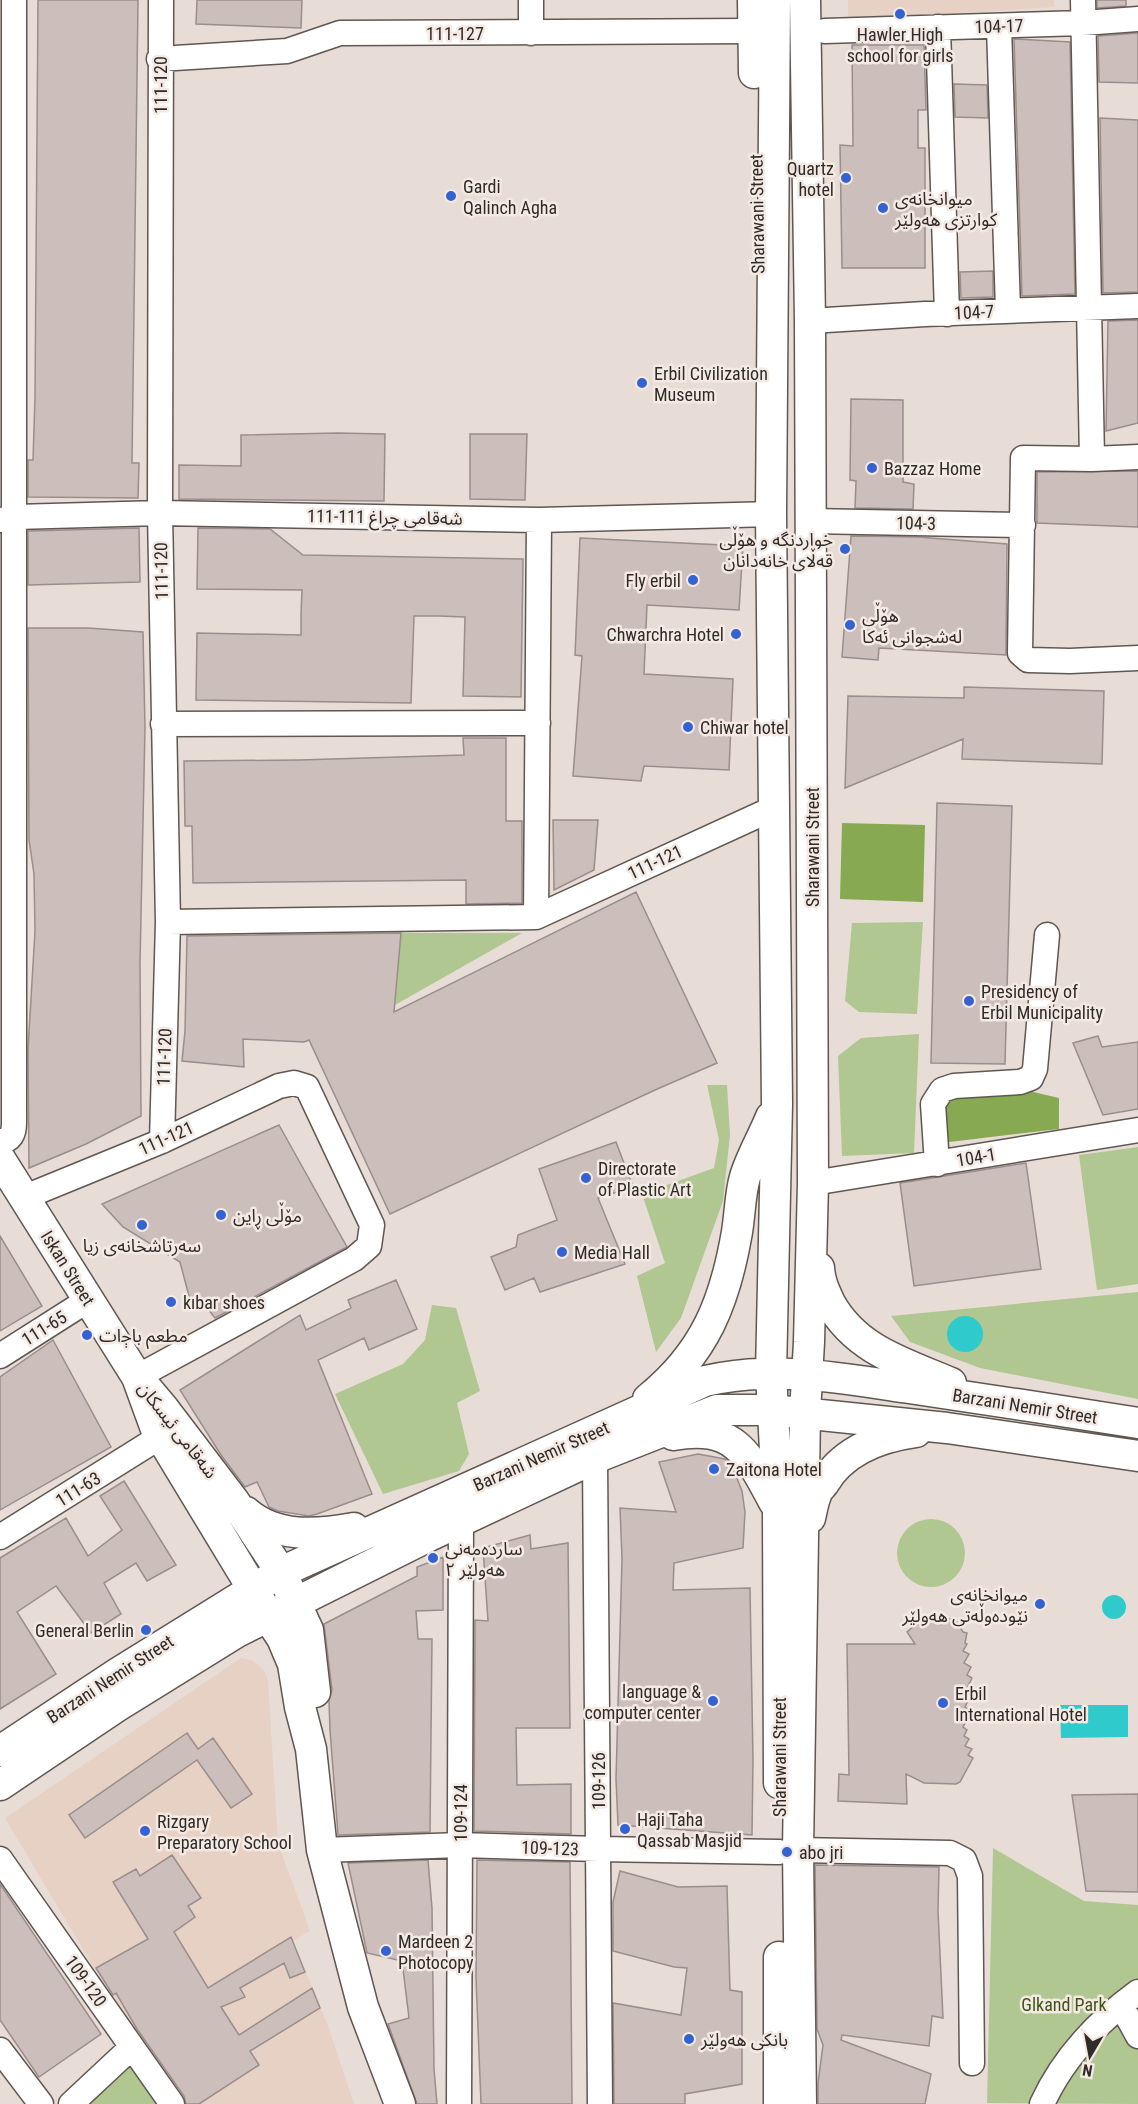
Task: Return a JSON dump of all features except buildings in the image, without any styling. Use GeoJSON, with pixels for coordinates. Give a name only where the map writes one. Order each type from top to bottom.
{"type":"FeatureCollection","features":[{"type":"Feature","properties":{"kind":"main road","name":"Sharawani Street"},"geometry":{"type":"LineString","coordinates":[[753,0],[758,281],[773,427]]}},
{"type":"Feature","properties":{"kind":"main road","name":"Sharawani Street"},"geometry":{"type":"LineString","coordinates":[[775,0],[771,514],[777,1104],[771,1373],[778,1509],[788,1851],[801,2104]]}},
{"type":"Feature","properties":{"kind":"main road","name":"Sharawani Street"},"geometry":{"type":"LineString","coordinates":[[779,2104],[788,1851],[803,1550],[806,1373],[813,1194],[810,321],[805,0]]}},
{"type":"Feature","properties":{"kind":"main road","name":"Sharawani Street"},"geometry":{"type":"LineString","coordinates":[[810,321],[815,260],[825,0]]}},
{"type":"Feature","properties":{"kind":"main road"},"geometry":{"type":"LineString","coordinates":[[630,1430],[659,1390],[693,1354],[707,1330],[730,1270],[745,1177],[777,1104]]}},
{"type":"Feature","properties":{"kind":"main road","name":"Iskan Street"},"geometry":{"type":"LineString","coordinates":[[3,1170],[24,1197],[137,1377]]}},
{"type":"Feature","properties":{"kind":"main road"},"geometry":{"type":"LineString","coordinates":[[813,1194],[820,1283],[844,1324],[858,1338],[882,1354],[989,1399]]}},
{"type":"Feature","properties":{"kind":"main road","name":"Barzani Nemir Street"},"geometry":{"type":"LineString","coordinates":[[0,1751],[191,1627],[260,1601],[295,1602],[336,1583],[595,1458],[630,1430],[705,1381],[729,1376],[806,1373],[989,1399],[1138,1424]]}},
{"type":"Feature","properties":{"kind":"main road","name":"شەقامی ئیسکان"},"geometry":{"type":"LineString","coordinates":[[137,1377],[234,1501],[281,1572],[308,1630],[311,1656]]}},
{"type":"Feature","properties":{"kind":"main road","name":"شەقامی ئیسکان"},"geometry":{"type":"LineString","coordinates":[[137,1377],[156,1429],[282,1638],[293,1664],[311,1749]]}},
{"type":"Feature","properties":{"kind":"main road","name":"Barzani Nemir Street"},"geometry":{"type":"LineString","coordinates":[[0,1785],[116,1707],[237,1632],[281,1572],[395,1520],[630,1430],[717,1410],[772,1410],[947,1428],[1138,1456]]}},
{"type":"Feature","properties":{"kind":"main road"},"geometry":{"type":"LineString","coordinates":[[803,1550],[816,1492],[829,1473],[867,1445],[891,1436],[947,1428]]}},
{"type":"Feature","properties":{"kind":"main road"},"geometry":{"type":"LineString","coordinates":[[630,1430],[704,1432],[726,1437],[745,1454],[778,1509]]}},
{"type":"Feature","properties":{"kind":"main road"},"geometry":{"type":"LineString","coordinates":[[234,1501],[255,1520],[278,1531],[309,1534],[395,1520]]}},
{"type":"Feature","properties":{"kind":"main road"},"geometry":{"type":"LineString","coordinates":[[191,1627],[216,1597],[226,1581],[228,1570],[225,1551],[205,1512]]}},
{"type":"Feature","properties":{"kind":"main road"},"geometry":{"type":"LineString","coordinates":[[336,1583],[315,1610],[311,1630],[311,1656],[315,1686],[311,1749],[322,1850],[363,2007],[400,2104]]}},
{"type":"Feature","properties":{"kind":"main road"},"geometry":{"type":"LineString","coordinates":[[185,1664],[220,1649],[240,1643],[255,1642],[267,1645],[277,1653],[296,1683]]}},
{"type":"Feature","properties":{"kind":"street"},"geometry":{"type":"LineString","coordinates":[[0,1141],[11,1137],[14,1132],[7,632],[7,201],[13,116],[7,56],[14,0]]}},
{"type":"Feature","properties":{"kind":"street","name":"111-120"},"geometry":{"type":"LineString","coordinates":[[161,0],[159,59],[160,513],[168,922],[162,1142]]}},
{"type":"Feature","properties":{"kind":"street"},"geometry":{"type":"LineString","coordinates":[[531,0],[531,33]]}},
{"type":"Feature","properties":{"kind":"street"},"geometry":{"type":"LineString","coordinates":[[1083,12],[1092,459]]}},
{"type":"Feature","properties":{"kind":"street","name":"104-17"},"geometry":{"type":"LineString","coordinates":[[825,31],[999,26],[1083,12],[1138,20]]}},
{"type":"Feature","properties":{"kind":"street"},"geometry":{"type":"LineString","coordinates":[[999,26],[1008,310]]}},
{"type":"Feature","properties":{"kind":"street"},"geometry":{"type":"LineString","coordinates":[[938,27],[946,314]]}},
{"type":"Feature","properties":{"kind":"street","name":"111-127"},"geometry":{"type":"LineString","coordinates":[[159,59],[287,51],[340,33],[754,31]]}},
{"type":"Feature","properties":{"kind":"street","name":"104-7"},"geometry":{"type":"LineString","coordinates":[[810,321],[1008,310],[1138,306]]}},
{"type":"Feature","properties":{"kind":"street"},"geometry":{"type":"LineString","coordinates":[[1138,457],[1023,458],[1020,652],[1028,660],[1138,658]]}},
{"type":"Feature","properties":{"kind":"street","name":"شەقامی چراغ 111-111"},"geometry":{"type":"LineString","coordinates":[[7,518],[160,513],[540,520],[771,514]]}},
{"type":"Feature","properties":{"kind":"street"},"geometry":{"type":"LineString","coordinates":[[168,922],[536,917],[540,520]]}},
{"type":"Feature","properties":{"kind":"street","name":"104-3"},"geometry":{"type":"LineString","coordinates":[[810,521],[1023,525]]}},
{"type":"Feature","properties":{"kind":"street"},"geometry":{"type":"LineString","coordinates":[[163,724],[538,723]]}},
{"type":"Feature","properties":{"kind":"street","name":"111-121"},"geometry":{"type":"LineString","coordinates":[[536,917],[774,808]]}},
{"type":"Feature","properties":{"kind":"street"},"geometry":{"type":"LineString","coordinates":[[937,1164],[933,1104],[942,1090],[954,1086],[1020,1082],[1031,1078],[1035,1069],[1047,935]]}},
{"type":"Feature","properties":{"kind":"street","name":"111-121"},"geometry":{"type":"LineString","coordinates":[[24,1197],[162,1142],[279,1086],[294,1083],[307,1087],[372,1225],[369,1246],[354,1259],[137,1377]]}},
{"type":"Feature","properties":{"kind":"street","name":"104-1"},"geometry":{"type":"LineString","coordinates":[[813,1194],[937,1164],[1138,1130]]}},
{"type":"Feature","properties":{"kind":"street","name":"111-65"},"geometry":{"type":"LineString","coordinates":[[0,1356],[88,1300]]}},
{"type":"Feature","properties":{"kind":"street","name":"111-63"},"geometry":{"type":"LineString","coordinates":[[0,1537],[155,1440]]}},
{"type":"Feature","properties":{"kind":"street","name":"109-126"},"geometry":{"type":"LineString","coordinates":[[595,1458],[600,2104]]}},
{"type":"Feature","properties":{"kind":"street","name":"109-124"},"geometry":{"type":"LineString","coordinates":[[459,2104],[461,1521]]}},
{"type":"Feature","properties":{"kind":"street","name":"109-123"},"geometry":{"type":"LineString","coordinates":[[322,1850],[460,1845],[598,1850],[950,1853],[964,1860],[970,1876],[972,2063]]}},
{"type":"Feature","properties":{"kind":"street","name":"109-120"},"geometry":{"type":"LineString","coordinates":[[0,1858],[172,2104]]}},
{"type":"Feature","properties":{"kind":"street"},"geometry":{"type":"LineString","coordinates":[[1042,2104],[1051,2085],[1079,2045],[1129,1999],[1138,2036]]}},
{"type":"Feature","properties":{"kind":"street"},"geometry":{"type":"LineString","coordinates":[[71,2104],[132,2047]]}},
{"type":"Feature","properties":{"kind":"street"},"geometry":{"type":"LineString","coordinates":[[0,2050],[41,2104]]}},
{"type":"Feature","properties":{"kind":"shaded area","name":"Hawler High school for girls"},"geometry":{"type":"Polygon","coordinates":[[[848,0],[1054,0],[1054,7],[848,21],[848,0]]]}},
{"type":"Feature","properties":{"kind":"shaded area"},"geometry":{"type":"Polygon","coordinates":[[[241,1658],[252,1660],[265,1672],[268,1681],[278,1843],[310,1931],[293,1941],[328,2026],[354,2104],[175,2104],[5,1818],[241,1658]]]}},
{"type":"Feature","properties":{"kind":"green space"},"geometry":{"type":"Polygon","coordinates":[[[842,823],[925,825],[923,902],[840,899],[842,823]]]}},
{"type":"Feature","properties":{"kind":"green space"},"geometry":{"type":"Polygon","coordinates":[[[923,922],[917,1014],[859,1012],[845,1001],[852,923],[923,922]]]}},
{"type":"Feature","properties":{"kind":"green space"},"geometry":{"type":"Polygon","coordinates":[[[401,933],[522,933],[395,1005],[401,933]]]}},
{"type":"Feature","properties":{"kind":"green space"},"geometry":{"type":"Polygon","coordinates":[[[919,1034],[914,1153],[842,1156],[838,1056],[861,1038],[919,1034]]]}},
{"type":"Feature","properties":{"kind":"green space"},"geometry":{"type":"Polygon","coordinates":[[[707,1085],[727,1085],[730,1135],[723,1201],[681,1318],[656,1352],[637,1276],[665,1263],[642,1194],[714,1168],[719,1140],[707,1085]]]}},
{"type":"Feature","properties":{"kind":"green space"},"geometry":{"type":"Polygon","coordinates":[[[1029,1091],[1059,1098],[1059,1129],[941,1143],[946,1098],[1029,1091]]]}},
{"type":"Feature","properties":{"kind":"green space"},"geometry":{"type":"Polygon","coordinates":[[[1138,1147],[1138,1284],[1097,1290],[1079,1155],[1138,1147]]]}},
{"type":"Feature","properties":{"kind":"green space"},"geometry":{"type":"Polygon","coordinates":[[[1138,1292],[1138,1399],[980,1368],[910,1342],[891,1316],[1138,1292]]]}},
{"type":"Feature","properties":{"kind":"green space"},"geometry":{"type":"Polygon","coordinates":[[[432,1305],[456,1308],[480,1391],[457,1403],[469,1454],[459,1471],[383,1494],[335,1394],[403,1364],[425,1340],[432,1305]]]}},
{"type":"Feature","properties":{"kind":"green space"},"geometry":{"type":"Polygon","coordinates":[[[931,1519],[944,1522],[955,1529],[962,1540],[965,1553],[962,1566],[955,1577],[944,1584],[931,1587],[918,1584],[907,1577],[900,1566],[897,1553],[900,1540],[907,1529],[918,1522],[931,1519]]]}},
{"type":"Feature","properties":{"kind":"green space","name":"Glkand Park"},"geometry":{"type":"Polygon","coordinates":[[[993,1848],[1084,1901],[1138,1905],[1138,2104],[987,2103],[993,1848]]]}},
{"type":"Feature","properties":{"kind":"green space"},"geometry":{"type":"Polygon","coordinates":[[[130,2067],[159,2104],[90,2104],[130,2067]]]}},
{"type":"Feature","properties":{"kind":"water"},"geometry":{"type":"Polygon","coordinates":[[[965,1316],[977,1322],[983,1334],[977,1346],[965,1352],[953,1346],[947,1334],[953,1322],[965,1316]]]}},
{"type":"Feature","properties":{"kind":"water"},"geometry":{"type":"Polygon","coordinates":[[[1114,1595],[1123,1598],[1126,1607],[1123,1616],[1114,1619],[1105,1616],[1102,1607],[1105,1598],[1114,1595]]]}},
{"type":"Feature","properties":{"kind":"water"},"geometry":{"type":"Polygon","coordinates":[[[1060,1705],[1128,1705],[1128,1737],[1061,1738],[1060,1705]]]}},
{"type":"Feature","properties":{"kind":"place","name":"Hawler High school for girls"},"geometry":{"type":"Point","coordinates":[900,14]}},
{"type":"Feature","properties":{"kind":"place","name":"Quartz hotel"},"geometry":{"type":"Point","coordinates":[846,178]}},
{"type":"Feature","properties":{"kind":"place","name":"Gardi Qalinch Agha"},"geometry":{"type":"Point","coordinates":[451,196]}},
{"type":"Feature","properties":{"kind":"place","name":"میوانخانەی کوارتزی هەولێر"},"geometry":{"type":"Point","coordinates":[883,208]}},
{"type":"Feature","properties":{"kind":"place","name":"Erbil Civilization Museum"},"geometry":{"type":"Point","coordinates":[642,383]}},
{"type":"Feature","properties":{"kind":"place","name":"Bazzaz Home"},"geometry":{"type":"Point","coordinates":[872,468]}},
{"type":"Feature","properties":{"kind":"place","name":"خواردنگە و هۆڵی قەڵای خانەدانان"},"geometry":{"type":"Point","coordinates":[845,549]}},
{"type":"Feature","properties":{"kind":"place","name":"Fly erbil"},"geometry":{"type":"Point","coordinates":[693,580]}},
{"type":"Feature","properties":{"kind":"place","name":"هۆڵی لەشجوانی ئەکا"},"geometry":{"type":"Point","coordinates":[850,625]}},
{"type":"Feature","properties":{"kind":"place","name":"Chwarchra Hotel"},"geometry":{"type":"Point","coordinates":[736,634]}},
{"type":"Feature","properties":{"kind":"place","name":"Chiwar hotel"},"geometry":{"type":"Point","coordinates":[688,727]}},
{"type":"Feature","properties":{"kind":"place","name":"Presidency of Erbil Municipality"},"geometry":{"type":"Point","coordinates":[969,1001]}},
{"type":"Feature","properties":{"kind":"place","name":"Directorate of Plastic Art"},"geometry":{"type":"Point","coordinates":[586,1178]}},
{"type":"Feature","properties":{"kind":"place","name":"مۆڵی ڕاین"},"geometry":{"type":"Point","coordinates":[221,1215]}},
{"type":"Feature","properties":{"kind":"place","name":"سەرتاشخانەی زیا"},"geometry":{"type":"Point","coordinates":[142,1225]}},
{"type":"Feature","properties":{"kind":"place","name":"Media Hall"},"geometry":{"type":"Point","coordinates":[562,1252]}},
{"type":"Feature","properties":{"kind":"place","name":"kıbar shoes"},"geometry":{"type":"Point","coordinates":[171,1302]}},
{"type":"Feature","properties":{"kind":"place","name":"مطعم باﭴات"},"geometry":{"type":"Point","coordinates":[87,1335]}},
{"type":"Feature","properties":{"kind":"place","name":"Zaitona Hotel"},"geometry":{"type":"Point","coordinates":[714,1469]}},
{"type":"Feature","properties":{"kind":"place","name":"ساردەمەنی هەولێر ٢"},"geometry":{"type":"Point","coordinates":[433,1558]}},
{"type":"Feature","properties":{"kind":"place","name":"میوانخانەی نێودەوڵەتی هەولێر"},"geometry":{"type":"Point","coordinates":[1040,1604]}},
{"type":"Feature","properties":{"kind":"place","name":"General Berlin"},"geometry":{"type":"Point","coordinates":[146,1630]}},
{"type":"Feature","properties":{"kind":"place","name":"language & computer center"},"geometry":{"type":"Point","coordinates":[713,1701]}},
{"type":"Feature","properties":{"kind":"place","name":"Erbil International Hotel"},"geometry":{"type":"Point","coordinates":[943,1703]}},
{"type":"Feature","properties":{"kind":"place","name":"Haji Taha Qassab Masjid"},"geometry":{"type":"Point","coordinates":[625,1829]}},
{"type":"Feature","properties":{"kind":"place","name":"Rizgary Preparatory School"},"geometry":{"type":"Point","coordinates":[145,1831]}},
{"type":"Feature","properties":{"kind":"place","name":"abo jri"},"geometry":{"type":"Point","coordinates":[787,1852]}},
{"type":"Feature","properties":{"kind":"place","name":"Mardeen 2 Photocopy"},"geometry":{"type":"Point","coordinates":[386,1951]}},
{"type":"Feature","properties":{"kind":"place","name":"بانکی هەولێر"},"geometry":{"type":"Point","coordinates":[689,2039]}}]}
